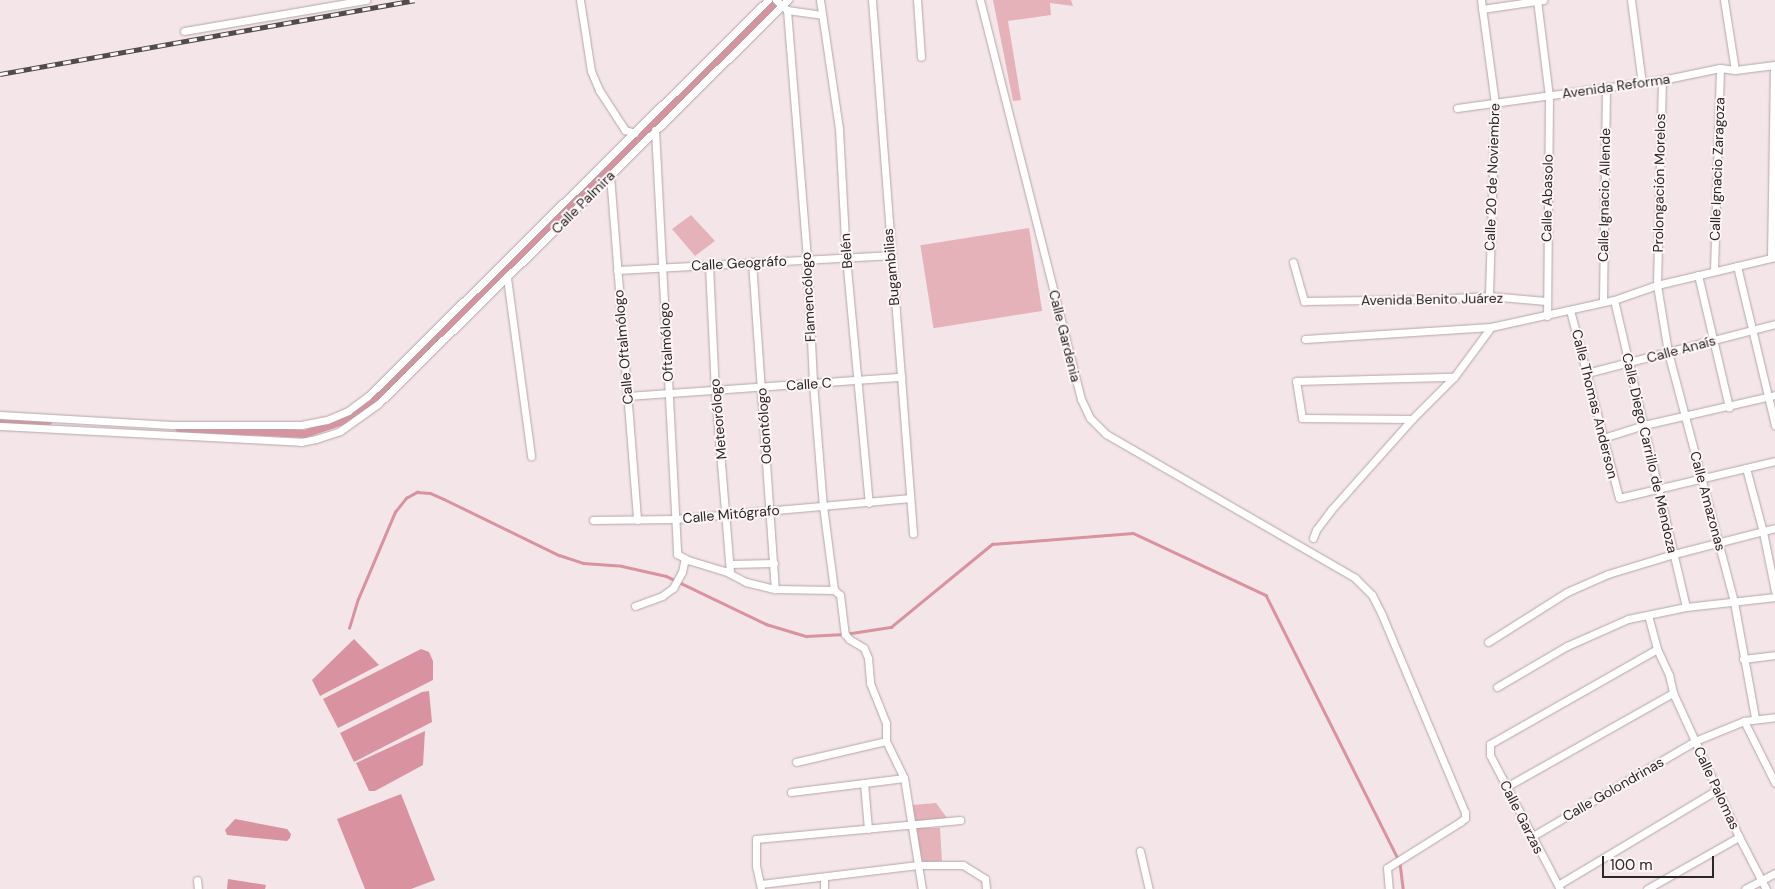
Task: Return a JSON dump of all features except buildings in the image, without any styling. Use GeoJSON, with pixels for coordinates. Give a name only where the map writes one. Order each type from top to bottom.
{"type":"FeatureCollection","features":[{"type":"Feature","properties":{"kind":"street"},"geometry":{"type":"LineString","coordinates":[[184,31],[366,0]]}},
{"type":"Feature","properties":{"kind":"street"},"geometry":{"type":"LineString","coordinates":[[580,0],[591,71],[599,90],[625,130],[635,133]]}},
{"type":"Feature","properties":{"kind":"street"},"geometry":{"type":"LineString","coordinates":[[0,415],[172,425],[301,425],[327,420],[348,411],[368,396],[635,133],[678,98],[768,0]]}},
{"type":"Feature","properties":{"kind":"street","name":"Belén"},"geometry":{"type":"LineString","coordinates":[[820,0],[839,129],[846,257],[869,503]]}},
{"type":"Feature","properties":{"kind":"street","name":"Bugambilias"},"geometry":{"type":"LineString","coordinates":[[872,0],[890,255],[913,533]]}},
{"type":"Feature","properties":{"kind":"street"},"geometry":{"type":"LineString","coordinates":[[917,0],[921,57]]}},
{"type":"Feature","properties":{"kind":"street","name":"Calle Gardenia"},"geometry":{"type":"LineString","coordinates":[[980,0],[1082,400],[1090,418],[1106,434],[1354,578],[1372,595],[1382,615],[1465,818],[1387,868],[1389,889]]}},
{"type":"Feature","properties":{"kind":"street","name":"Calle 20 de Noviembre"},"geometry":{"type":"LineString","coordinates":[[1481,0],[1495,103],[1489,296]]}},
{"type":"Feature","properties":{"kind":"street"},"geometry":{"type":"LineString","coordinates":[[1482,9],[1539,0]]}},
{"type":"Feature","properties":{"kind":"street","name":"Calle Abasolo"},"geometry":{"type":"LineString","coordinates":[[1539,0],[1549,96],[1546,301]]}},
{"type":"Feature","properties":{"kind":"street"},"geometry":{"type":"LineString","coordinates":[[1631,0],[1642,83]]}},
{"type":"Feature","properties":{"kind":"street"},"geometry":{"type":"LineString","coordinates":[[1724,0],[1735,70]]}},
{"type":"Feature","properties":{"kind":"street"},"geometry":{"type":"LineString","coordinates":[[783,3],[822,15]]}},
{"type":"Feature","properties":{"kind":"street","name":"Calle Palmira"},"geometry":{"type":"LineString","coordinates":[[0,426],[301,442],[316,439],[340,430],[378,404],[508,278],[655,130],[678,98],[783,3]]}},
{"type":"Feature","properties":{"kind":"street","name":"Flamencólogo"},"geometry":{"type":"LineString","coordinates":[[783,3],[807,259],[813,383],[823,506],[834,590],[840,595],[845,634],[849,639],[864,648],[868,658],[870,683],[886,723],[886,741],[904,778],[922,889]]}},
{"type":"Feature","properties":{"kind":"street"},"geometry":{"type":"LineString","coordinates":[[1773,257],[1774,65]]}},
{"type":"Feature","properties":{"kind":"street","name":"Avenida Reforma"},"geometry":{"type":"LineString","coordinates":[[1457,108],[1662,80],[1720,68],[1735,70],[1774,65]]}},
{"type":"Feature","properties":{"kind":"street","name":"Calle Ignacio Zaragoza"},"geometry":{"type":"LineString","coordinates":[[1714,271],[1720,68]]}},
{"type":"Feature","properties":{"kind":"street","name":"Prolongación Morelos"},"geometry":{"type":"LineString","coordinates":[[1657,285],[1662,80]]}},
{"type":"Feature","properties":{"kind":"street","name":"Calle Ignacio Allende"},"geometry":{"type":"LineString","coordinates":[[1603,302],[1606,88]]}},
{"type":"Feature","properties":{"kind":"street","name":"Oftalmólogo"},"geometry":{"type":"LineString","coordinates":[[655,130],[677,554],[685,558]]}},
{"type":"Feature","properties":{"kind":"street","name":"Calle Oftalmólogo"},"geometry":{"type":"LineString","coordinates":[[610,175],[637,520]]}},
{"type":"Feature","properties":{"kind":"street","name":"Calle Geográfo"},"geometry":{"type":"LineString","coordinates":[[617,270],[890,255]]}},
{"type":"Feature","properties":{"kind":"street","name":"Avenida Benito Juárez"},"geometry":{"type":"LineString","coordinates":[[1305,339],[1491,326],[1547,316],[1614,300],[1657,285],[1773,257]]}},
{"type":"Feature","properties":{"kind":"street","name":"Odontólogo"},"geometry":{"type":"LineString","coordinates":[[752,262],[775,589]]}},
{"type":"Feature","properties":{"kind":"street","name":"Avenida Benito Juárez"},"geometry":{"type":"LineString","coordinates":[[1293,262],[1304,301],[1436,299],[1489,296],[1546,301]]}},
{"type":"Feature","properties":{"kind":"street","name":"Meteorólogo"},"geometry":{"type":"LineString","coordinates":[[710,265],[715,390],[730,573]]}},
{"type":"Feature","properties":{"kind":"street"},"geometry":{"type":"LineString","coordinates":[[1737,266],[1775,426]]}},
{"type":"Feature","properties":{"kind":"street"},"geometry":{"type":"LineString","coordinates":[[1698,276],[1729,407]]}},
{"type":"Feature","properties":{"kind":"street"},"geometry":{"type":"LineString","coordinates":[[508,278],[531,456]]}},
{"type":"Feature","properties":{"kind":"street","name":"Calle Amazonas"},"geometry":{"type":"LineString","coordinates":[[1657,285],[1668,352],[1734,602],[1755,718]]}},
{"type":"Feature","properties":{"kind":"street","name":"Calle Diego Carrillo de Mendoza"},"geometry":{"type":"LineString","coordinates":[[1614,300],[1686,607]]}},
{"type":"Feature","properties":{"kind":"street"},"geometry":{"type":"LineString","coordinates":[[1546,301],[1547,316]]}},
{"type":"Feature","properties":{"kind":"street","name":"Calle Thomas Anderson"},"geometry":{"type":"LineString","coordinates":[[1570,310],[1619,498],[1658,489]]}},
{"type":"Feature","properties":{"kind":"street","name":"Calle Anaís"},"geometry":{"type":"LineString","coordinates":[[1587,373],[1775,324]]}},
{"type":"Feature","properties":{"kind":"street"},"geometry":{"type":"LineString","coordinates":[[1313,538],[1316,530],[1332,510],[1412,419],[1454,377],[1491,326]]}},
{"type":"Feature","properties":{"kind":"street","name":"Calle C"},"geometry":{"type":"LineString","coordinates":[[627,396],[901,377]]}},
{"type":"Feature","properties":{"kind":"street"},"geometry":{"type":"LineString","coordinates":[[1412,419],[1302,418],[1296,381],[1454,377]]}},
{"type":"Feature","properties":{"kind":"street"},"geometry":{"type":"LineString","coordinates":[[1603,438],[1684,415],[1729,407],[1775,395]]}},
{"type":"Feature","properties":{"kind":"street"},"geometry":{"type":"LineString","coordinates":[[1658,489],[1775,461]]}},
{"type":"Feature","properties":{"kind":"street"},"geometry":{"type":"LineString","coordinates":[[1746,468],[1763,532],[1775,591]]}},
{"type":"Feature","properties":{"kind":"street","name":"Calle Mitógrafo"},"geometry":{"type":"LineString","coordinates":[[593,520],[676,519],[910,498]]}},
{"type":"Feature","properties":{"kind":"street"},"geometry":{"type":"LineString","coordinates":[[1488,642],[1567,592],[1608,574],[1674,554],[1720,544],[1775,528]]}},
{"type":"Feature","properties":{"kind":"street"},"geometry":{"type":"LineString","coordinates":[[635,606],[669,592],[677,582],[685,558],[730,573],[746,582],[775,589],[834,590]]}},
{"type":"Feature","properties":{"kind":"street"},"geometry":{"type":"LineString","coordinates":[[730,564],[774,563]]}},
{"type":"Feature","properties":{"kind":"street"},"geometry":{"type":"LineString","coordinates":[[1497,687],[1576,642],[1628,619],[1686,607],[1775,597]]}},
{"type":"Feature","properties":{"kind":"street","name":"Calle Palomas"},"geometry":{"type":"LineString","coordinates":[[1648,615],[1657,649],[1673,693],[1717,790],[1766,889]]}},
{"type":"Feature","properties":{"kind":"street","name":"Calle Garzas"},"geometry":{"type":"LineString","coordinates":[[1559,887],[1490,755],[1490,744],[1657,649]]}},
{"type":"Feature","properties":{"kind":"street"},"geometry":{"type":"LineString","coordinates":[[1743,659],[1775,655]]}},
{"type":"Feature","properties":{"kind":"street"},"geometry":{"type":"LineString","coordinates":[[1506,787],[1673,693]]}},
{"type":"Feature","properties":{"kind":"street","name":"Calle Golondrinas"},"geometry":{"type":"LineString","coordinates":[[1531,836],[1695,741],[1744,721],[1755,718],[1775,717]]}},
{"type":"Feature","properties":{"kind":"street"},"geometry":{"type":"LineString","coordinates":[[1744,721],[1775,782]]}},
{"type":"Feature","properties":{"kind":"street"},"geometry":{"type":"LineString","coordinates":[[796,762],[886,741]]}},
{"type":"Feature","properties":{"kind":"street"},"geometry":{"type":"LineString","coordinates":[[791,792],[904,778]]}},
{"type":"Feature","properties":{"kind":"street"},"geometry":{"type":"LineString","coordinates":[[864,783],[868,829]]}},
{"type":"Feature","properties":{"kind":"street"},"geometry":{"type":"LineString","coordinates":[[1559,887],[1717,790]]}},
{"type":"Feature","properties":{"kind":"street"},"geometry":{"type":"LineString","coordinates":[[960,820],[756,839],[756,866],[761,886],[918,865],[963,865],[985,879],[986,889]]}},
{"type":"Feature","properties":{"kind":"street"},"geometry":{"type":"LineString","coordinates":[[1647,889],[1739,836]]}},
{"type":"Feature","properties":{"kind":"street"},"geometry":{"type":"LineString","coordinates":[[1140,851],[1150,889]]}},
{"type":"Feature","properties":{"kind":"street"},"geometry":{"type":"LineString","coordinates":[[1745,889],[1775,873]]}},
{"type":"Feature","properties":{"kind":"street"},"geometry":{"type":"LineString","coordinates":[[824,877],[824,889]]}},
{"type":"Feature","properties":{"kind":"street"},"geometry":{"type":"LineString","coordinates":[[196,880],[198,889]]}},
{"type":"Feature","properties":{"kind":"shaded area"},"geometry":{"type":"Polygon","coordinates":[[[993,0],[1071,0],[1073,6],[1050,3],[1051,15],[1008,21],[1021,100],[1013,101],[993,0]]]}},
{"type":"Feature","properties":{"kind":"shaded area"},"geometry":{"type":"Polygon","coordinates":[[[691,215],[715,241],[695,256],[672,229],[691,215]]]}},
{"type":"Feature","properties":{"kind":"shaded area"},"geometry":{"type":"Polygon","coordinates":[[[1029,228],[1042,311],[933,328],[920,245],[1029,228]]]}},
{"type":"Feature","properties":{"kind":"shaded area"},"geometry":{"type":"Polygon","coordinates":[[[354,639],[379,665],[320,696],[312,680],[354,639]]]}},
{"type":"Feature","properties":{"kind":"shaded area"},"geometry":{"type":"Polygon","coordinates":[[[421,649],[429,652],[433,661],[433,680],[338,728],[323,699],[421,649]]]}},
{"type":"Feature","properties":{"kind":"shaded area"},"geometry":{"type":"Polygon","coordinates":[[[429,691],[432,722],[354,762],[340,733],[422,692],[429,691]]]}},
{"type":"Feature","properties":{"kind":"shaded area"},"geometry":{"type":"Polygon","coordinates":[[[425,731],[423,765],[375,791],[369,791],[356,763],[425,731]]]}},
{"type":"Feature","properties":{"kind":"shaded area"},"geometry":{"type":"Polygon","coordinates":[[[401,794],[435,880],[411,889],[365,889],[337,819],[401,794]]]}},
{"type":"Feature","properties":{"kind":"shaded area"},"geometry":{"type":"Polygon","coordinates":[[[936,803],[947,818],[913,821],[912,805],[936,803]]]}},
{"type":"Feature","properties":{"kind":"shaded area"},"geometry":{"type":"Polygon","coordinates":[[[235,819],[287,829],[291,834],[290,838],[287,841],[227,835],[225,830],[235,819]]]}},
{"type":"Feature","properties":{"kind":"shaded area"},"geometry":{"type":"Polygon","coordinates":[[[916,828],[940,828],[942,861],[922,862],[916,828]]]}},
{"type":"Feature","properties":{"kind":"shaded area"},"geometry":{"type":"Polygon","coordinates":[[[228,879],[266,885],[265,889],[227,889],[228,879]]]}},
{"type":"Feature","properties":{"kind":"waterway"},"geometry":{"type":"LineString","coordinates":[[179,428],[305,434],[351,418],[381,394],[779,0]]}},
{"type":"Feature","properties":{"kind":"waterway"},"geometry":{"type":"LineString","coordinates":[[0,419],[48,421]]}},
{"type":"Feature","properties":{"kind":"waterway"},"geometry":{"type":"LineString","coordinates":[[349,628],[358,599],[395,512],[406,498],[417,492],[430,493],[444,499],[559,555],[583,563],[622,566],[666,576],[766,624],[806,636],[845,634],[891,627],[992,544],[1133,533],[1266,595],[1400,863],[1403,889]]}},
{"type":"Feature","properties":{"kind":"railway"},"geometry":{"type":"LineString","coordinates":[[0,74],[414,0]]}}]}
